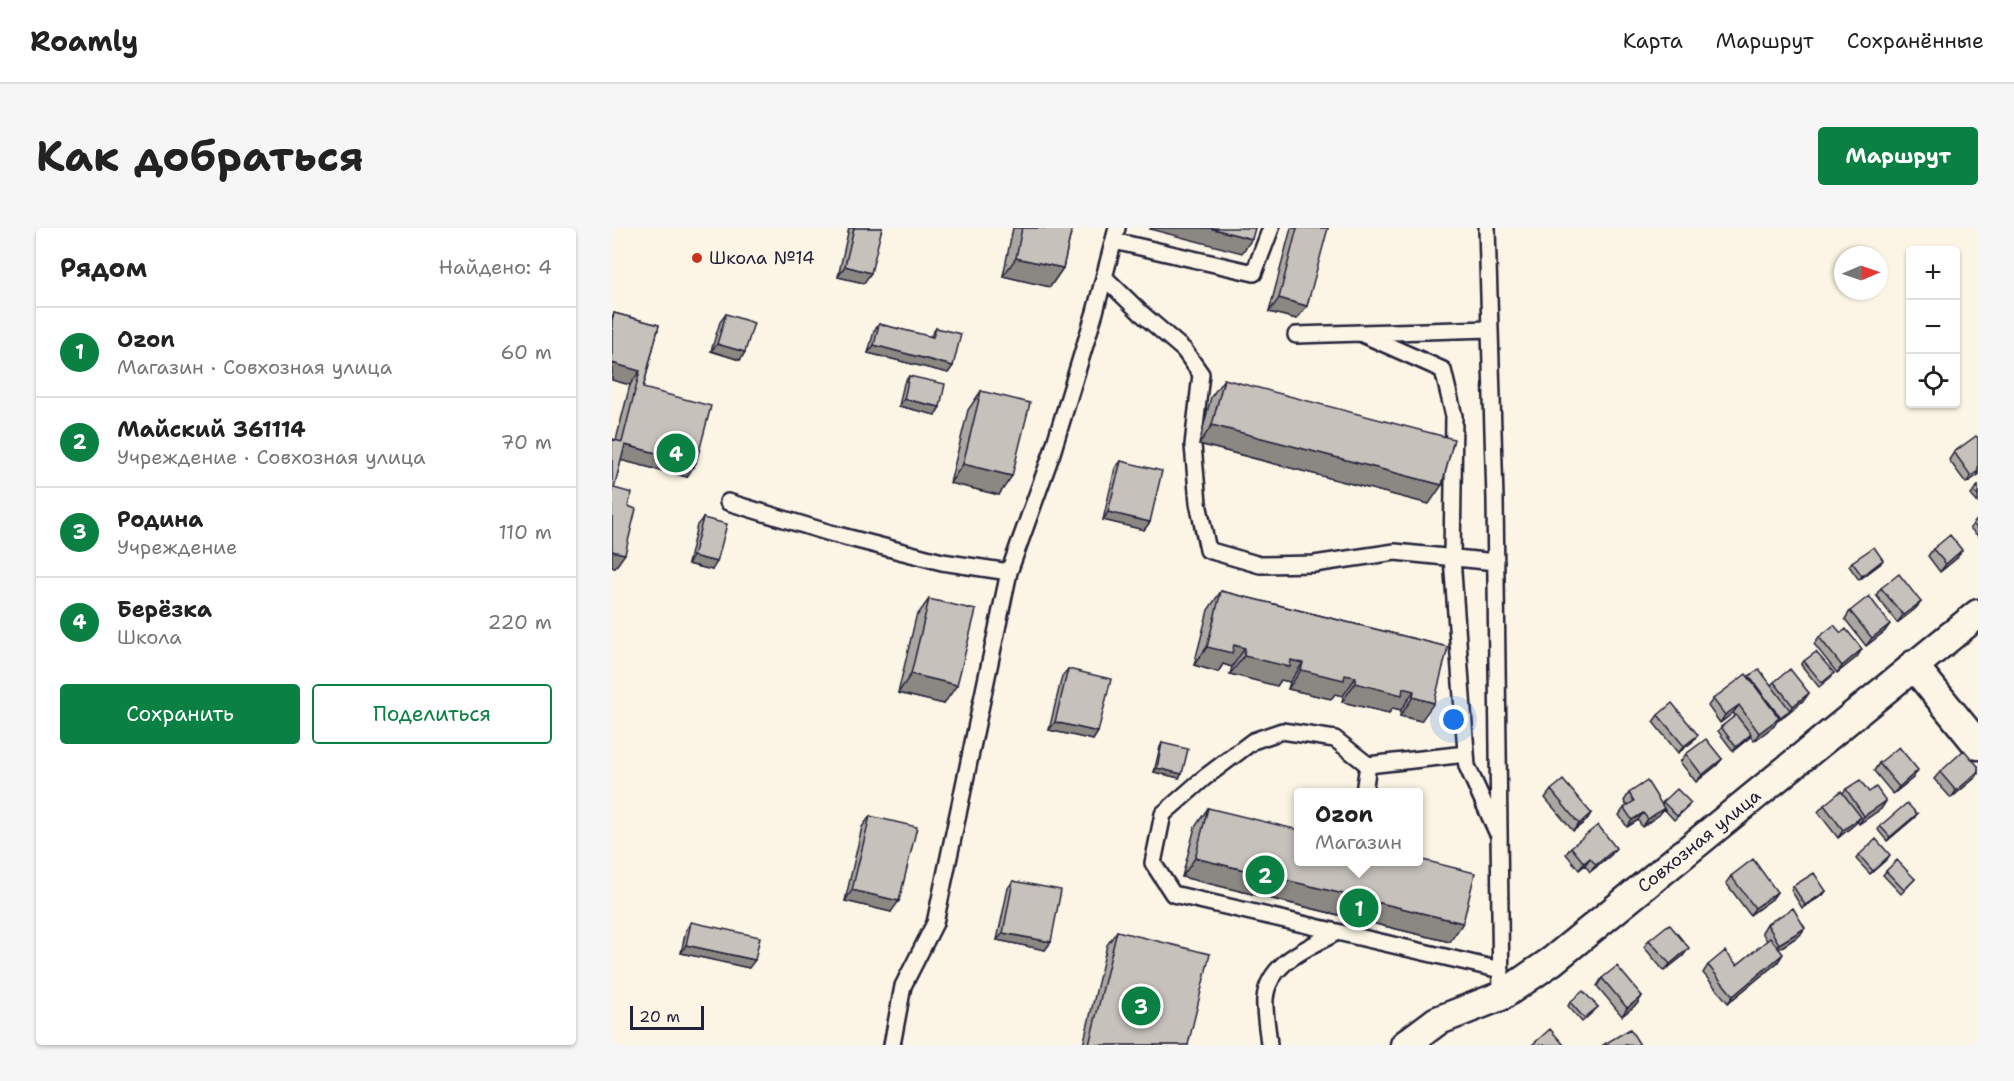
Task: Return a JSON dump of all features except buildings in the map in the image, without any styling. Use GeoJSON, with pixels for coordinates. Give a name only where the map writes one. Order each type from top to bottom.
{"type":"FeatureCollection","features":[{"type":"Feature","properties":{"kind":"street","name":"Совхозная улица"},"geometry":{"type":"LineString","coordinates":[[1405,1045],[1437,1021],[1501,983],[1552,961],[1978,614]]}},
{"type":"Feature","properties":{"kind":"street"},"geometry":{"type":"LineString","coordinates":[[1913,666],[1978,745]]}},
{"type":"Feature","properties":{"kind":"lane"},"geometry":{"type":"LineString","coordinates":[[892,1045],[903,986],[935,922],[1009,572],[1052,453],[1115,235],[1254,273],[1271,228]]}},
{"type":"Feature","properties":{"kind":"lane"},"geometry":{"type":"LineString","coordinates":[[1466,754],[1368,765],[1335,740],[1282,731],[1252,741],[1204,777],[1163,814],[1153,863],[1173,894],[1336,932],[1501,983],[1496,562],[1487,228]]}},
{"type":"Feature","properties":{"kind":"lane"},"geometry":{"type":"LineString","coordinates":[[1104,277],[1184,350],[1201,374],[1193,445],[1198,503],[1208,550],[1260,565],[1314,564],[1395,552],[1496,562]]}},
{"type":"Feature","properties":{"kind":"lane"},"geometry":{"type":"LineString","coordinates":[[1296,335],[1490,328]]}},
{"type":"Feature","properties":{"kind":"lane"},"geometry":{"type":"LineString","coordinates":[[1360,333],[1443,370],[1454,416],[1452,558],[1467,766],[1499,837]]}},
{"type":"Feature","properties":{"kind":"lane"},"geometry":{"type":"LineString","coordinates":[[728,502],[830,533],[942,562],[1009,572]]}},
{"type":"Feature","properties":{"kind":"lane"},"geometry":{"type":"LineString","coordinates":[[1365,788],[1368,765]]}},
{"type":"Feature","properties":{"kind":"lane"},"geometry":{"type":"LineString","coordinates":[[1269,1045],[1265,999],[1269,979],[1278,967],[1336,932]]}},
{"type":"Feature","properties":{"kind":"place","name":"Школа №14"},"geometry":{"type":"Point","coordinates":[697,258]}},
{"type":"Feature","properties":{"kind":"place","name":"Берёзка"},"geometry":{"type":"Point","coordinates":[676,453]}},
{"type":"Feature","properties":{"kind":"place","name":"Майский 361114"},"geometry":{"type":"Point","coordinates":[1265,875]}},
{"type":"Feature","properties":{"kind":"place","name":"Ozon"},"geometry":{"type":"Point","coordinates":[1359,908]}},
{"type":"Feature","properties":{"kind":"place","name":"Родина"},"geometry":{"type":"Point","coordinates":[1141,1006]}}]}
